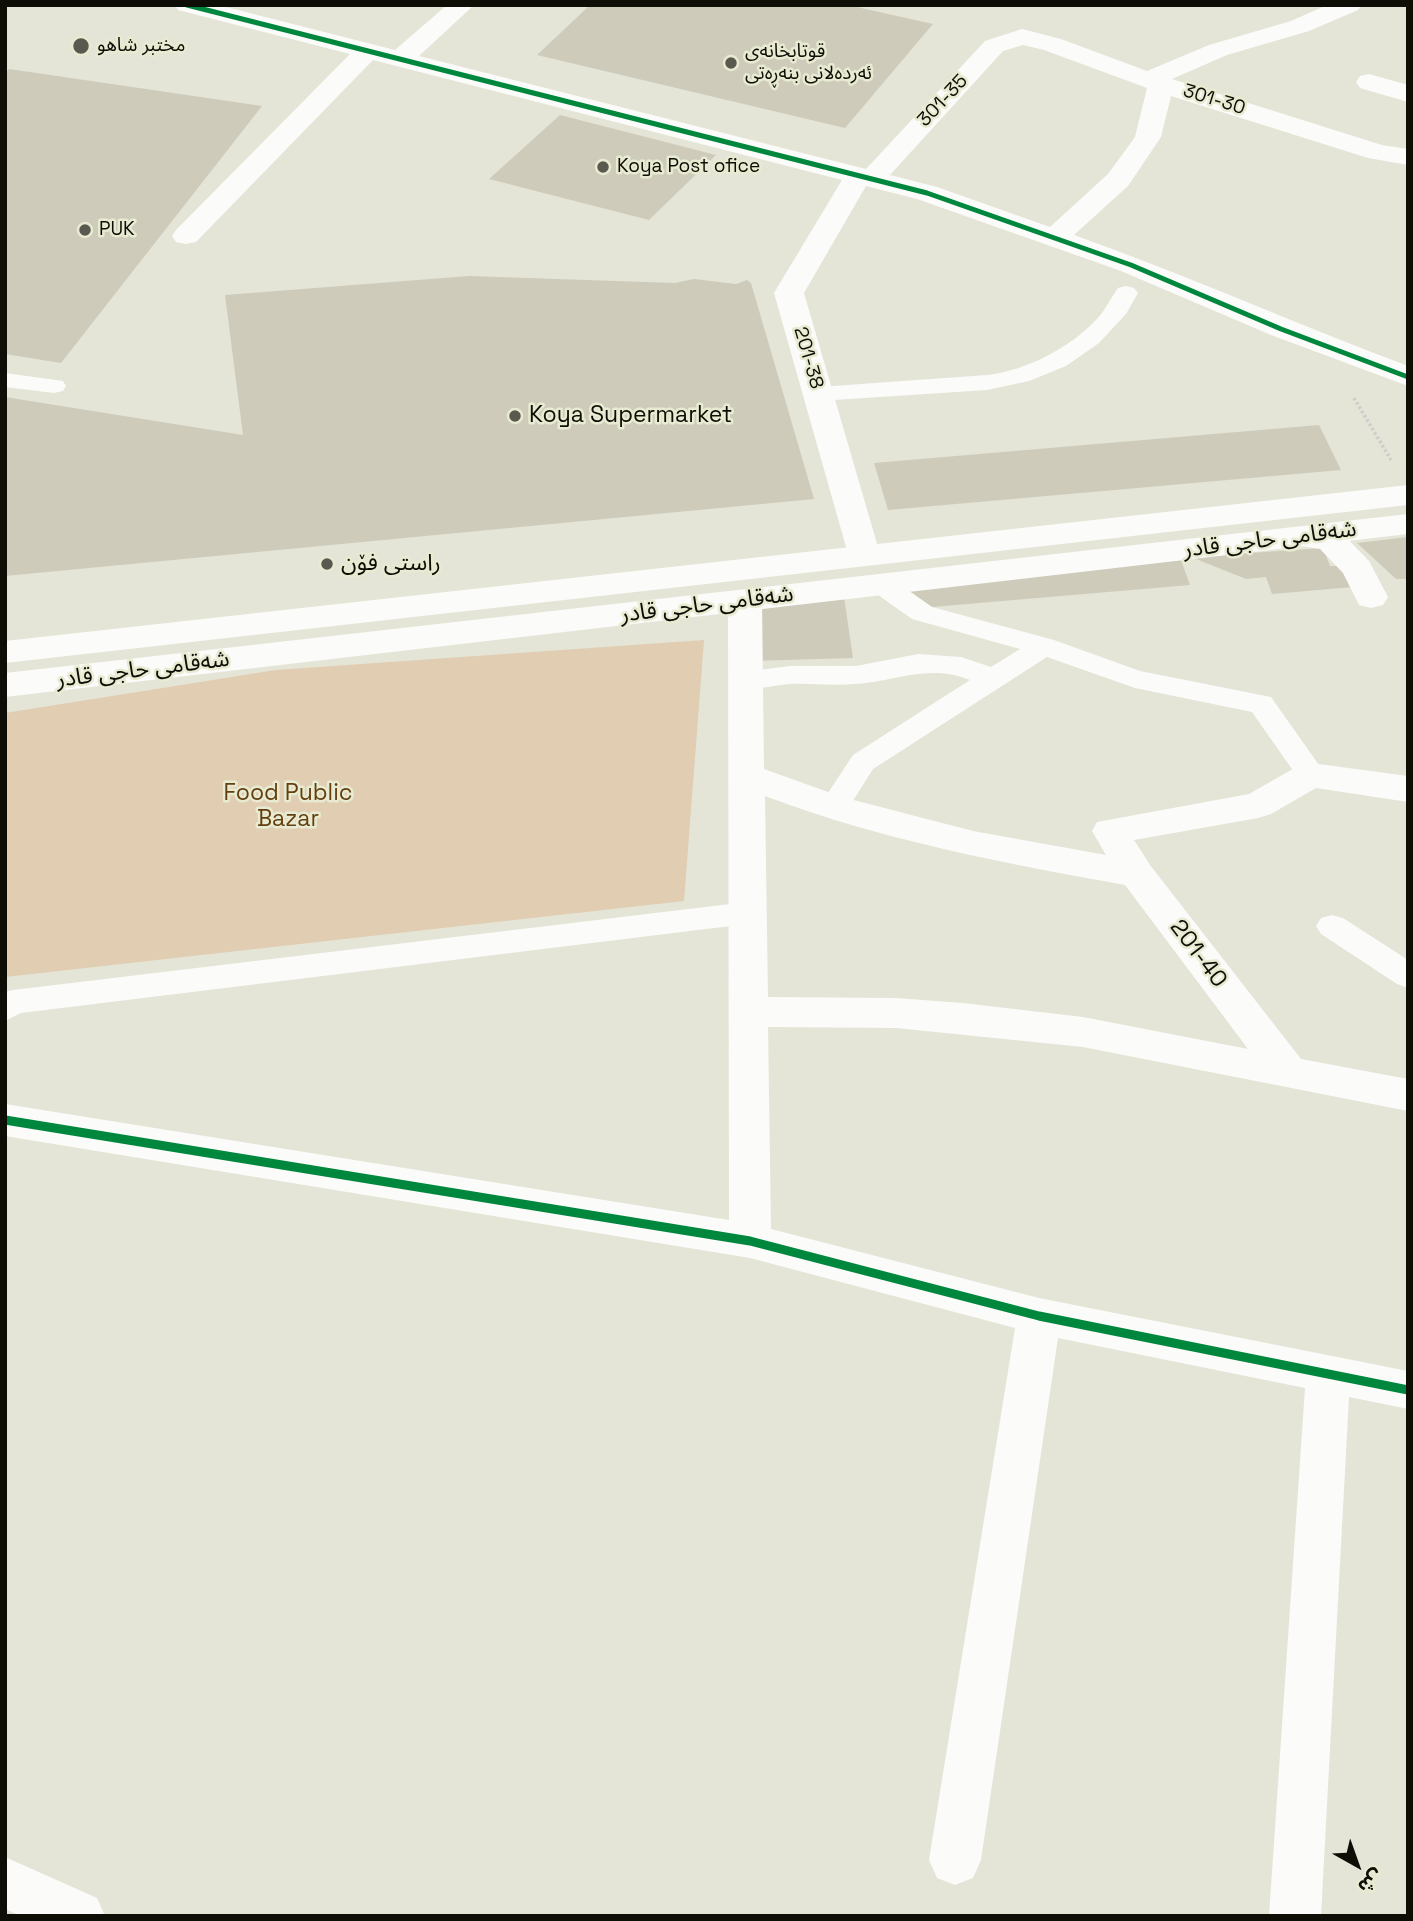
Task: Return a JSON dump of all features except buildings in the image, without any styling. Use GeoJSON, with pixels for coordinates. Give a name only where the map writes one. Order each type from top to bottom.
{"type":"FeatureCollection","features":[{"type":"Feature","properties":{"kind":"street"},"geometry":{"type":"LineString","coordinates":[[187,5],[927,193],[1131,265],[1408,377]]}},
{"type":"Feature","properties":{"kind":"street"},"geometry":{"type":"LineString","coordinates":[[400,59],[462,5]]}},
{"type":"Feature","properties":{"kind":"street"},"geometry":{"type":"LineString","coordinates":[[1054,238],[1118,180],[1148,137],[1155,82],[1218,50],[1300,26],[1349,5]]}},
{"type":"Feature","properties":{"kind":"street","name":"301-30"},"geometry":{"type":"LineString","coordinates":[[1021,37],[1052,44],[1155,82],[1378,152],[1408,157]]}},
{"type":"Feature","properties":{"kind":"street","name":"301-35"},"geometry":{"type":"LineString","coordinates":[[865,176],[994,46],[1021,37]]}},
{"type":"Feature","properties":{"kind":"street"},"geometry":{"type":"LineString","coordinates":[[186,236],[368,51]]}},
{"type":"Feature","properties":{"kind":"street"},"geometry":{"type":"LineString","coordinates":[[1369,82],[1408,94]]}},
{"type":"Feature","properties":{"kind":"street","name":"201-38"},"geometry":{"type":"LineString","coordinates":[[864,554],[789,293],[865,176]]}},
{"type":"Feature","properties":{"kind":"street","name":"شەقامی حاجی قادر"},"geometry":{"type":"LineString","coordinates":[[5,652],[864,554],[1401,480]]}},
{"type":"Feature","properties":{"kind":"street","name":"شەقامی حاجی قادر"},"geometry":{"type":"LineString","coordinates":[[5,685],[1408,524]]}},
{"type":"Feature","properties":{"kind":"street"},"geometry":{"type":"LineString","coordinates":[[1301,537],[1329,539],[1357,568],[1371,597]]}},
{"type":"Feature","properties":{"kind":"street"},"geometry":{"type":"LineString","coordinates":[[745,601],[750,1241]]}},
{"type":"Feature","properties":{"kind":"street"},"geometry":{"type":"LineString","coordinates":[[1311,775],[1408,789]]}},
{"type":"Feature","properties":{"kind":"street","name":"201-40"},"geometry":{"type":"LineString","coordinates":[[1290,1074],[1138,874],[1110,831],[1258,804],[1311,775]]}},
{"type":"Feature","properties":{"kind":"street"},"geometry":{"type":"LineString","coordinates":[[746,776],[833,808],[973,844],[1138,874]]}},
{"type":"Feature","properties":{"kind":"street"},"geometry":{"type":"LineString","coordinates":[[748,1012],[895,1013],[1083,1032],[1408,1096]]}},
{"type":"Feature","properties":{"kind":"street"},"geometry":{"type":"LineString","coordinates":[[5,1121],[750,1241],[1039,1317],[1328,1372],[1408,1390]]}},
{"type":"Feature","properties":{"kind":"street"},"geometry":{"type":"LineString","coordinates":[[955,1860],[1039,1317]]}},
{"type":"Feature","properties":{"kind":"street"},"geometry":{"type":"LineString","coordinates":[[1295,1916],[1328,1372]]}},
{"type":"Feature","properties":{"kind":"street"},"geometry":{"type":"LineString","coordinates":[[5,1882],[79,1916]]}},
{"type":"Feature","properties":{"kind":"lane"},"geometry":{"type":"LineString","coordinates":[[819,394],[1002,380],[1032,372],[1062,357],[1100,330],[1119,311],[1126,293]]}},
{"type":"Feature","properties":{"kind":"lane"},"geometry":{"type":"LineString","coordinates":[[5,380],[54,386]]}},
{"type":"Feature","properties":{"kind":"lane"},"geometry":{"type":"LineString","coordinates":[[881,584],[922,613],[1044,646],[1135,679],[1261,704],[1311,775]]}},
{"type":"Feature","properties":{"kind":"lane"},"geometry":{"type":"LineString","coordinates":[[833,808],[863,762],[1044,646]]}},
{"type":"Feature","properties":{"kind":"lane"},"geometry":{"type":"LineString","coordinates":[[746,680],[856,675],[918,663],[961,666],[994,679]]}},
{"type":"Feature","properties":{"kind":"lane"},"geometry":{"type":"LineString","coordinates":[[5,1009],[13,1002],[747,913]]}},
{"type":"Feature","properties":{"kind":"lane"},"geometry":{"type":"LineString","coordinates":[[1332,926],[1408,976]]}},
{"type":"Feature","properties":{"kind":"path"},"geometry":{"type":"LineString","coordinates":[[1356,358],[1349,373],[1355,402],[1401,480]]}},
{"type":"Feature","properties":{"kind":"green space","name":"Food Public Bazar"},"geometry":{"type":"Polygon","coordinates":[[[704,640],[684,901],[5,977],[5,713],[276,670],[704,640]]]}},
{"type":"Feature","properties":{"kind":"cycle path"},"geometry":{"type":"LineString","coordinates":[[187,5],[927,193],[1131,265],[1281,329],[1408,377]]}},
{"type":"Feature","properties":{"kind":"cycle path"},"geometry":{"type":"LineString","coordinates":[[5,1120],[750,1241],[1039,1316],[1408,1390]]}},
{"type":"Feature","properties":{"kind":"place","name":"مختبر شاهو"},"geometry":{"type":"Point","coordinates":[81,46]}},
{"type":"Feature","properties":{"kind":"place","name":"قوتابخانه‌ی ئه‌رده‌لانی بنه‌ڕه‌تی"},"geometry":{"type":"Point","coordinates":[731,63]}},
{"type":"Feature","properties":{"kind":"place","name":"Koya Post ofice"},"geometry":{"type":"Point","coordinates":[603,167]}},
{"type":"Feature","properties":{"kind":"place","name":"PUK"},"geometry":{"type":"Point","coordinates":[85,230]}},
{"type":"Feature","properties":{"kind":"place","name":"Koya Supermarket"},"geometry":{"type":"Point","coordinates":[515,416]}},
{"type":"Feature","properties":{"kind":"place","name":"راستى فۆن"},"geometry":{"type":"Point","coordinates":[327,564]}}]}
